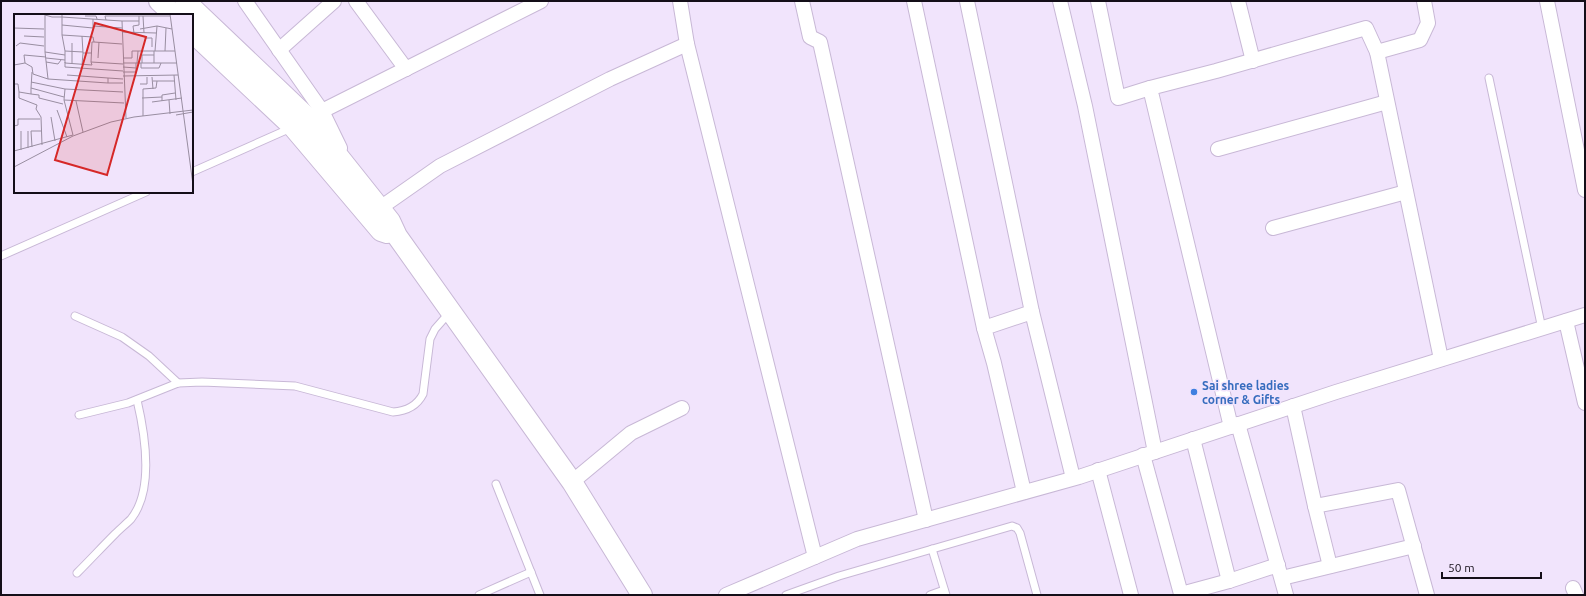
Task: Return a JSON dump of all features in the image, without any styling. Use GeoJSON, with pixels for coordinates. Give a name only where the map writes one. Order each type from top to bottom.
{"type":"FeatureCollection","features":[{"type":"Feature","properties":{"kind":"street"},"geometry":{"type":"LineString","coordinates":[[159,1],[173,14]]}},
{"type":"Feature","properties":{"kind":"street"},"geometry":{"type":"LineString","coordinates":[[185,1],[308,118],[380,208],[390,221],[397,236],[450,312],[572,482],[642,595]]}},
{"type":"Feature","properties":{"kind":"street"},"geometry":{"type":"LineString","coordinates":[[245,1],[322,111],[349,169]]}},
{"type":"Feature","properties":{"kind":"street"},"geometry":{"type":"LineString","coordinates":[[278,50],[334,1]]}},
{"type":"Feature","properties":{"kind":"street"},"geometry":{"type":"LineString","coordinates":[[356,1],[406,69]]}},
{"type":"Feature","properties":{"kind":"street"},"geometry":{"type":"LineString","coordinates":[[322,111],[541,1]]}},
{"type":"Feature","properties":{"kind":"street"},"geometry":{"type":"LineString","coordinates":[[680,1],[687,44],[815,557]]}},
{"type":"Feature","properties":{"kind":"street"},"geometry":{"type":"LineString","coordinates":[[802,1],[810,37],[820,42],[926,520]]}},
{"type":"Feature","properties":{"kind":"street"},"geometry":{"type":"LineString","coordinates":[[914,1],[984,328],[994,362],[1024,492]]}},
{"type":"Feature","properties":{"kind":"street"},"geometry":{"type":"LineString","coordinates":[[967,1],[1032,312],[1074,478]]}},
{"type":"Feature","properties":{"kind":"street"},"geometry":{"type":"LineString","coordinates":[[1060,1],[1084,106],[1149,453],[1179,595],[1229,581],[1280,572],[1330,566],[1414,546]]}},
{"type":"Feature","properties":{"kind":"street"},"geometry":{"type":"LineString","coordinates":[[1098,1],[1118,98],[1366,28],[1377,52],[1441,360]]}},
{"type":"Feature","properties":{"kind":"street"},"geometry":{"type":"LineString","coordinates":[[1238,1],[1253,61]]}},
{"type":"Feature","properties":{"kind":"street"},"geometry":{"type":"LineString","coordinates":[[1377,52],[1420,40],[1428,23],[1424,1]]}},
{"type":"Feature","properties":{"kind":"street"},"geometry":{"type":"LineString","coordinates":[[1548,1],[1585,190]]}},
{"type":"Feature","properties":{"kind":"street"},"geometry":{"type":"LineString","coordinates":[[193,33],[293,127],[381,231],[397,236]]}},
{"type":"Feature","properties":{"kind":"street"},"geometry":{"type":"LineString","coordinates":[[380,208],[440,166],[610,79],[687,44]]}},
{"type":"Feature","properties":{"kind":"street"},"geometry":{"type":"LineString","coordinates":[[1150,88],[1235,425],[1286,595]]}},
{"type":"Feature","properties":{"kind":"street"},"geometry":{"type":"LineString","coordinates":[[1218,149],[1387,102]]}},
{"type":"Feature","properties":{"kind":"street"},"geometry":{"type":"LineString","coordinates":[[1273,228],[1406,192]]}},
{"type":"Feature","properties":{"kind":"street"},"geometry":{"type":"LineString","coordinates":[[984,328],[1032,312]]}},
{"type":"Feature","properties":{"kind":"street"},"geometry":{"type":"LineString","coordinates":[[726,595],[857,539],[1074,478],[1293,406],[1585,315]]}},
{"type":"Feature","properties":{"kind":"street"},"geometry":{"type":"LineString","coordinates":[[1566,321],[1585,403]]}},
{"type":"Feature","properties":{"kind":"street"},"geometry":{"type":"LineString","coordinates":[[1293,406],[1330,566]]}},
{"type":"Feature","properties":{"kind":"street"},"geometry":{"type":"LineString","coordinates":[[572,482],[631,433],[682,408]]}},
{"type":"Feature","properties":{"kind":"street"},"geometry":{"type":"LineString","coordinates":[[1193,439],[1229,581]]}},
{"type":"Feature","properties":{"kind":"street"},"geometry":{"type":"LineString","coordinates":[[1098,470],[1131,595]]}},
{"type":"Feature","properties":{"kind":"street"},"geometry":{"type":"LineString","coordinates":[[1315,506],[1398,490],[1414,546],[1424,594]]}},
{"type":"Feature","properties":{"kind":"lane"},"geometry":{"type":"LineString","coordinates":[[1489,78],[1542,329]]}},
{"type":"Feature","properties":{"kind":"lane"},"geometry":{"type":"LineString","coordinates":[[193,172],[293,127]]}},
{"type":"Feature","properties":{"kind":"lane"},"geometry":{"type":"LineString","coordinates":[[1,256],[144,193]]}},
{"type":"Feature","properties":{"kind":"lane"},"geometry":{"type":"LineString","coordinates":[[79,415],[137,400],[178,383],[235,382],[295,386],[393,412],[402,412],[419,402],[423,394],[430,339],[435,328],[450,312]]}},
{"type":"Feature","properties":{"kind":"lane"},"geometry":{"type":"LineString","coordinates":[[75,316],[122,337],[149,356],[178,383]]}},
{"type":"Feature","properties":{"kind":"lane"},"geometry":{"type":"LineString","coordinates":[[77,574],[131,519],[139,506],[144,488],[146,464],[142,425],[137,400]]}},
{"type":"Feature","properties":{"kind":"lane"},"geometry":{"type":"LineString","coordinates":[[496,484],[540,595]]}},
{"type":"Feature","properties":{"kind":"lane"},"geometry":{"type":"LineString","coordinates":[[786,595],[839,576],[1012,526],[1017,528],[1037,595]]}},
{"type":"Feature","properties":{"kind":"lane"},"geometry":{"type":"LineString","coordinates":[[930,595],[945,593],[932,550]]}},
{"type":"Feature","properties":{"kind":"lane"},"geometry":{"type":"LineString","coordinates":[[478,595],[531,572]]}},
{"type":"Feature","properties":{"kind":"place","name":"Sai shree ladies corner & Gifts"},"geometry":{"type":"Point","coordinates":[1194,392]}}]}
